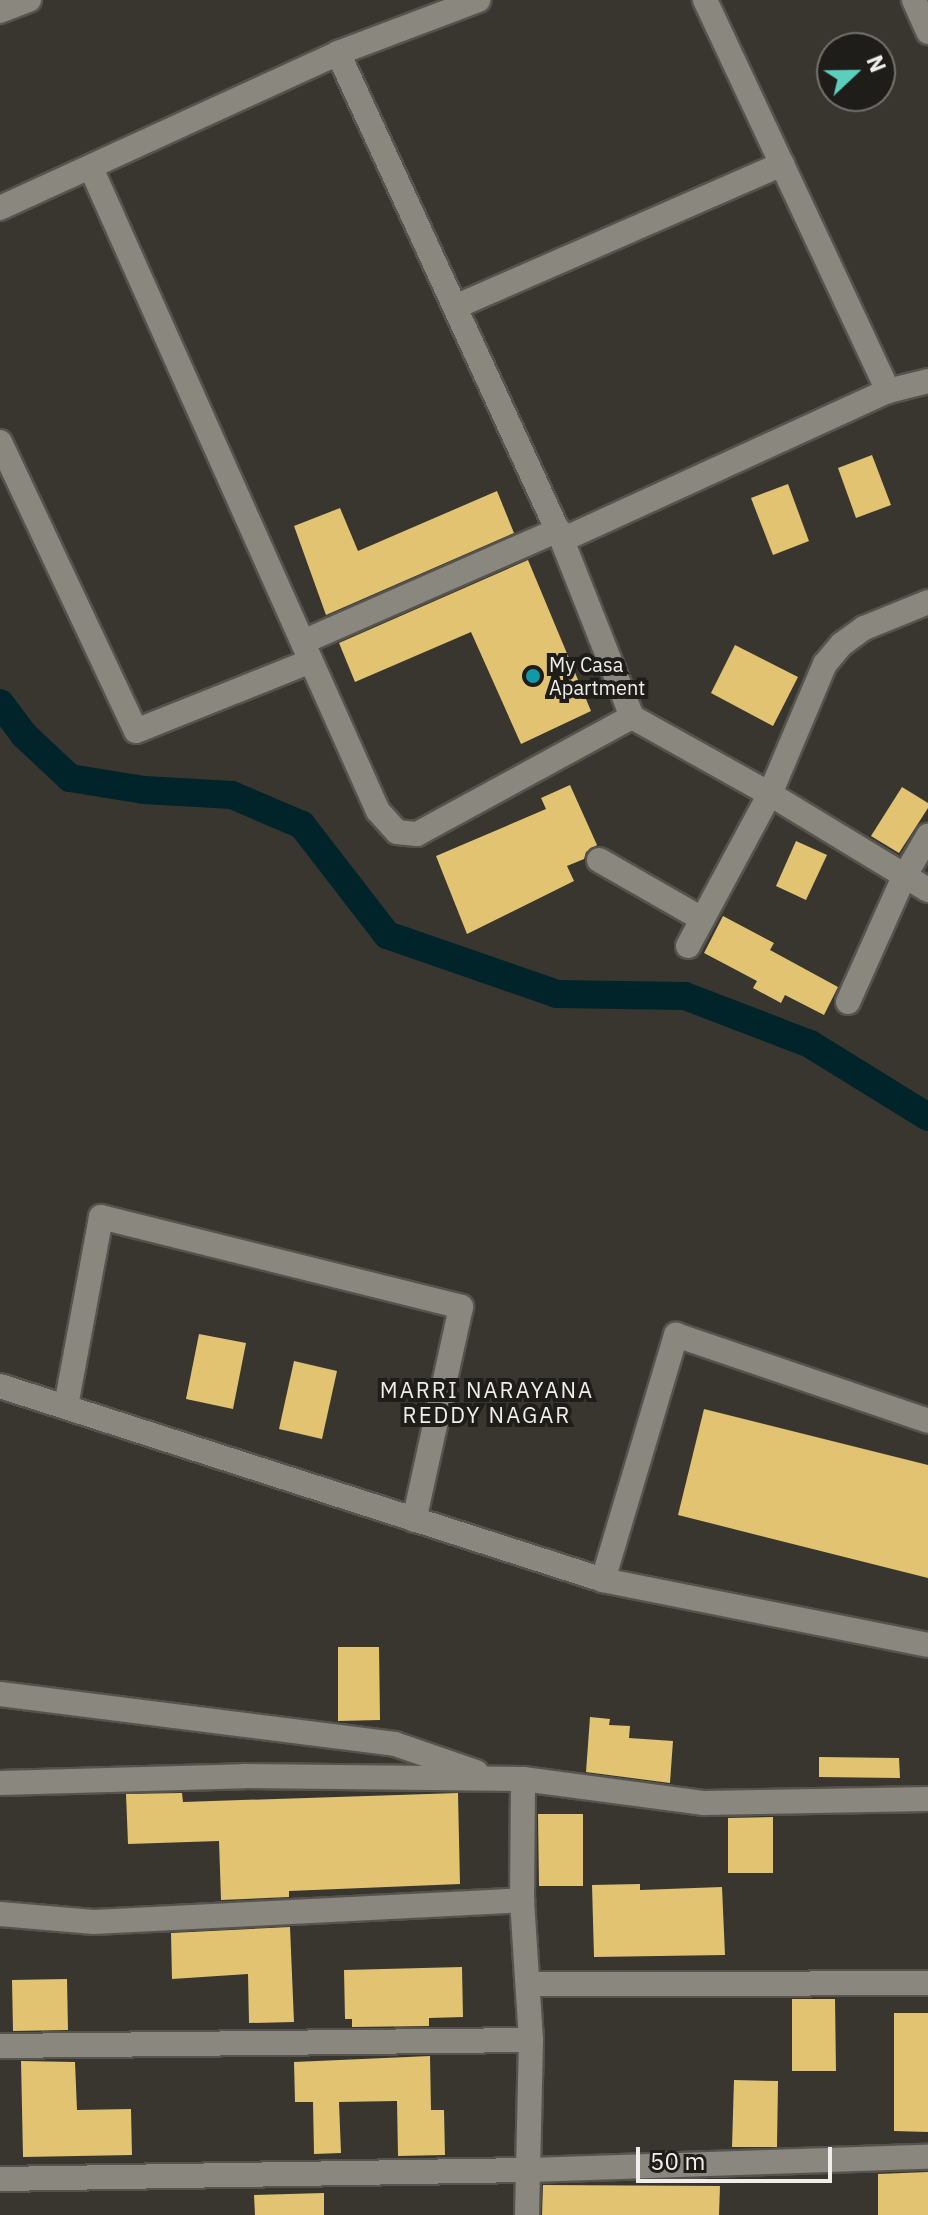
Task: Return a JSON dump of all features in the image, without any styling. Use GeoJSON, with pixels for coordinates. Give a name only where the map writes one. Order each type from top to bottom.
{"type":"FeatureCollection","features":[{"type":"Feature","properties":{"kind":"street"},"geometry":{"type":"LineString","coordinates":[[0,11],[29,0]]}},
{"type":"Feature","properties":{"kind":"street"},"geometry":{"type":"LineString","coordinates":[[705,0],[888,391]]}},
{"type":"Feature","properties":{"kind":"street"},"geometry":{"type":"LineString","coordinates":[[0,208],[338,53],[464,3]]}},
{"type":"Feature","properties":{"kind":"street"},"geometry":{"type":"LineString","coordinates":[[338,53],[560,535],[632,717],[770,794],[928,890]]}},
{"type":"Feature","properties":{"kind":"street"},"geometry":{"type":"LineString","coordinates":[[455,307],[782,164]]}},
{"type":"Feature","properties":{"kind":"street"},"geometry":{"type":"LineString","coordinates":[[91,168],[378,811],[397,832],[417,834],[632,717]]}},
{"type":"Feature","properties":{"kind":"street"},"geometry":{"type":"LineString","coordinates":[[0,442],[136,731],[560,535],[888,391],[928,381]]}},
{"type":"Feature","properties":{"kind":"street"},"geometry":{"type":"LineString","coordinates":[[688,946],[770,794],[825,664],[842,644],[864,628],[928,602]]}},
{"type":"Feature","properties":{"kind":"street"},"geometry":{"type":"LineString","coordinates":[[848,1002],[904,877],[928,836]]}},
{"type":"Feature","properties":{"kind":"street"},"geometry":{"type":"LineString","coordinates":[[599,860],[702,919]]}},
{"type":"Feature","properties":{"kind":"street"},"geometry":{"type":"LineString","coordinates":[[66,1406],[101,1217],[461,1307],[414,1520]]}},
{"type":"Feature","properties":{"kind":"street"},"geometry":{"type":"LineString","coordinates":[[603,1580],[676,1335],[928,1421]]}},
{"type":"Feature","properties":{"kind":"street"},"geometry":{"type":"LineString","coordinates":[[0,1386],[603,1580],[928,1645]]}},
{"type":"Feature","properties":{"kind":"street"},"geometry":{"type":"LineString","coordinates":[[0,1694],[395,1744],[498,1779]]}},
{"type":"Feature","properties":{"kind":"street"},"geometry":{"type":"LineString","coordinates":[[0,1783],[244,1776],[523,1779],[704,1803],[928,1799]]}},
{"type":"Feature","properties":{"kind":"street"},"geometry":{"type":"LineString","coordinates":[[523,1779],[522,1900],[531,2040],[527,2215]]}},
{"type":"Feature","properties":{"kind":"street"},"geometry":{"type":"LineString","coordinates":[[0,1914],[94,1922],[522,1900]]}},
{"type":"Feature","properties":{"kind":"street"},"geometry":{"type":"LineString","coordinates":[[529,1984],[928,1983]]}},
{"type":"Feature","properties":{"kind":"street"},"geometry":{"type":"LineString","coordinates":[[0,2046],[531,2040]]}},
{"type":"Feature","properties":{"kind":"street"},"geometry":{"type":"LineString","coordinates":[[0,2179],[527,2170],[928,2157]]}},
{"type":"Feature","properties":{"kind":"building"},"geometry":{"type":"Polygon","coordinates":[[[872,455],[891,505],[856,518],[838,468],[872,455]]]}},
{"type":"Feature","properties":{"kind":"building"},"geometry":{"type":"Polygon","coordinates":[[[788,484],[809,541],[773,555],[751,498],[788,484]]]}},
{"type":"Feature","properties":{"kind":"building"},"geometry":{"type":"Polygon","coordinates":[[[497,491],[514,533],[326,615],[294,526],[340,508],[358,551],[497,491]]]}},
{"type":"Feature","properties":{"kind":"building"},"geometry":{"type":"Polygon","coordinates":[[[528,560],[591,711],[521,744],[471,632],[355,682],[339,643],[528,560]]]}},
{"type":"Feature","properties":{"kind":"building"},"geometry":{"type":"Polygon","coordinates":[[[735,645],[798,677],[773,726],[711,693],[735,645]]]}},
{"type":"Feature","properties":{"kind":"building"},"geometry":{"type":"Polygon","coordinates":[[[570,785],[597,845],[586,852],[584,859],[567,866],[574,881],[467,934],[436,856],[546,809],[541,798],[570,785]]]}},
{"type":"Feature","properties":{"kind":"building"},"geometry":{"type":"Polygon","coordinates":[[[902,787],[928,803],[928,808],[899,853],[871,836],[902,787]]]}},
{"type":"Feature","properties":{"kind":"building"},"geometry":{"type":"Polygon","coordinates":[[[796,841],[827,855],[806,900],[776,886],[796,841]]]}},
{"type":"Feature","properties":{"kind":"building"},"geometry":{"type":"Polygon","coordinates":[[[723,916],[774,943],[770,950],[838,987],[824,1015],[785,995],[781,1003],[753,988],[757,981],[704,953],[723,916]]]}},
{"type":"Feature","properties":{"kind":"building"},"geometry":{"type":"Polygon","coordinates":[[[199,1334],[246,1343],[233,1409],[186,1399],[199,1334]]]}},
{"type":"Feature","properties":{"kind":"building"},"geometry":{"type":"Polygon","coordinates":[[[294,1361],[337,1371],[322,1439],[279,1429],[294,1361]]]}},
{"type":"Feature","properties":{"kind":"building"},"geometry":{"type":"Polygon","coordinates":[[[704,1409],[928,1465],[928,1578],[678,1515],[704,1409]]]}},
{"type":"Feature","properties":{"kind":"building"},"geometry":{"type":"Polygon","coordinates":[[[338,1647],[379,1647],[380,1720],[338,1721],[338,1647]]]}},
{"type":"Feature","properties":{"kind":"building"},"geometry":{"type":"Polygon","coordinates":[[[590,1717],[610,1719],[609,1725],[630,1726],[629,1738],[673,1741],[670,1783],[586,1772],[590,1717]]]}},
{"type":"Feature","properties":{"kind":"building"},"geometry":{"type":"Polygon","coordinates":[[[819,1757],[899,1758],[900,1778],[819,1777],[819,1757]]]}},
{"type":"Feature","properties":{"kind":"building"},"geometry":{"type":"Polygon","coordinates":[[[182,1793],[183,1802],[458,1793],[460,1884],[289,1891],[289,1897],[221,1900],[219,1841],[128,1844],[126,1794],[182,1793]]]}},
{"type":"Feature","properties":{"kind":"building"},"geometry":{"type":"Polygon","coordinates":[[[538,1814],[583,1814],[583,1886],[539,1886],[538,1814]]]}},
{"type":"Feature","properties":{"kind":"building"},"geometry":{"type":"Polygon","coordinates":[[[773,1817],[773,1873],[728,1873],[728,1818],[773,1817]]]}},
{"type":"Feature","properties":{"kind":"building"},"geometry":{"type":"Polygon","coordinates":[[[640,1884],[640,1890],[722,1887],[725,1955],[594,1957],[592,1885],[640,1884]]]}},
{"type":"Feature","properties":{"kind":"building"},"geometry":{"type":"Polygon","coordinates":[[[290,1927],[294,2022],[249,2023],[248,1974],[172,1979],[171,1933],[290,1927]]]}},
{"type":"Feature","properties":{"kind":"building"},"geometry":{"type":"Polygon","coordinates":[[[462,1967],[463,2017],[429,2018],[429,2026],[352,2027],[352,2019],[345,2019],[344,1970],[462,1967]]]}},
{"type":"Feature","properties":{"kind":"building"},"geometry":{"type":"Polygon","coordinates":[[[67,1979],[68,2030],[13,2031],[12,1980],[67,1979]]]}},
{"type":"Feature","properties":{"kind":"building"},"geometry":{"type":"Polygon","coordinates":[[[792,1999],[835,1999],[836,2071],[792,2071],[792,1999]]]}},
{"type":"Feature","properties":{"kind":"building"},"geometry":{"type":"Polygon","coordinates":[[[894,2013],[928,2013],[928,2132],[894,2131],[894,2013]]]}},
{"type":"Feature","properties":{"kind":"building"},"geometry":{"type":"Polygon","coordinates":[[[430,2056],[431,2110],[444,2110],[445,2155],[398,2156],[397,2101],[339,2102],[341,2153],[314,2154],[313,2102],[295,2102],[294,2062],[430,2056]]]}},
{"type":"Feature","properties":{"kind":"building"},"geometry":{"type":"Polygon","coordinates":[[[21,2061],[75,2062],[77,2110],[131,2109],[132,2155],[23,2157],[21,2061]]]}},
{"type":"Feature","properties":{"kind":"building"},"geometry":{"type":"Polygon","coordinates":[[[734,2080],[778,2081],[777,2147],[732,2147],[734,2080]]]}},
{"type":"Feature","properties":{"kind":"building"},"geometry":{"type":"Polygon","coordinates":[[[928,2172],[928,2215],[878,2215],[878,2174],[928,2172]]]}},
{"type":"Feature","properties":{"kind":"building"},"geometry":{"type":"Polygon","coordinates":[[[543,2185],[720,2186],[719,2215],[542,2215],[543,2185]]]}},
{"type":"Feature","properties":{"kind":"building"},"geometry":{"type":"Polygon","coordinates":[[[324,2193],[324,2215],[255,2215],[254,2195],[324,2193]]]}},
{"type":"Feature","properties":{"kind":"waterway"},"geometry":{"type":"LineString","coordinates":[[0,703],[24,735],[70,778],[144,790],[232,795],[302,825],[387,935],[557,994],[685,996],[810,1044],[928,1117]]}},
{"type":"Feature","properties":{"kind":"place","name":"My Casa Apartment"},"geometry":{"type":"Point","coordinates":[533,676]}},
{"type":"Feature","properties":{"kind":"district","name":"MARRI NARAYANA REDDY NAGAR"},"geometry":{"type":"Point","coordinates":[487,1402]}}]}
